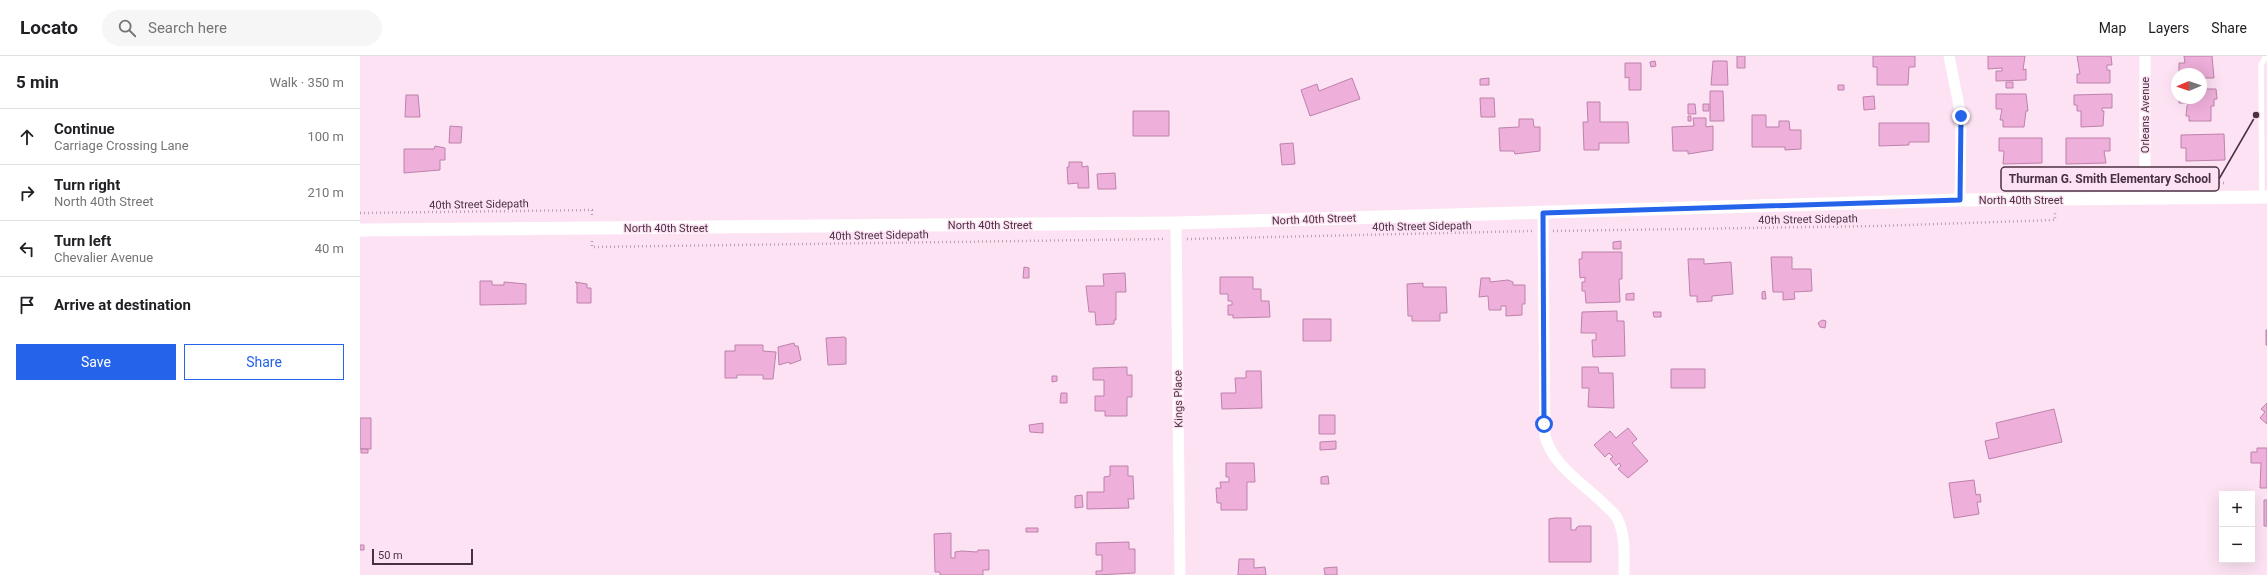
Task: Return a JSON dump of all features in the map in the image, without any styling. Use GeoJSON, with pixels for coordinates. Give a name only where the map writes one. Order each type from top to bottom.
{"type":"FeatureCollection","features":[{"type":"Feature","properties":{"kind":"street"},"geometry":{"type":"LineString","coordinates":[[1949,56],[1961,116],[1960,200]]}},
{"type":"Feature","properties":{"kind":"street","name":"Orleans Avenue"},"geometry":{"type":"LineString","coordinates":[[2145,56],[2145,198]]}},
{"type":"Feature","properties":{"kind":"street","name":"North 40th Street"},"geometry":{"type":"LineString","coordinates":[[360,230],[1176,223],[1960,200],[2264,197]]}},
{"type":"Feature","properties":{"kind":"street"},"geometry":{"type":"LineString","coordinates":[[1543,213],[1545,436],[1548,447],[1559,462],[1601,501],[1618,520],[1624,548],[1624,575]]}},
{"type":"Feature","properties":{"kind":"street","name":"Kings Place"},"geometry":{"type":"LineString","coordinates":[[1176,223],[1180,575]]}},
{"type":"Feature","properties":{"kind":"lane"},"geometry":{"type":"LineString","coordinates":[[2264,197],[2261,65],[2266,56]]}},
{"type":"Feature","properties":{"kind":"path"},"geometry":{"type":"LineString","coordinates":[[2054,185],[2129,183]]}},
{"type":"Feature","properties":{"kind":"path"},"geometry":{"type":"LineString","coordinates":[[2159,183],[2229,184]]}},
{"type":"Feature","properties":{"kind":"path","name":"40th Street Sidepath"},"geometry":{"type":"LineString","coordinates":[[360,213],[592,210],[592,216]]}},
{"type":"Feature","properties":{"kind":"path","name":"40th Street Sidepath"},"geometry":{"type":"LineString","coordinates":[[1554,230],[1878,226],[2055,220],[2055,214]]}},
{"type":"Feature","properties":{"kind":"path","name":"40th Street Sidepath"},"geometry":{"type":"LineString","coordinates":[[1189,240],[1536,231]]}},
{"type":"Feature","properties":{"kind":"path","name":"40th Street Sidepath"},"geometry":{"type":"LineString","coordinates":[[592,244],[592,247],[608,247],[1169,240]]}},
{"type":"Feature","properties":{"kind":"building"},"geometry":{"type":"Polygon","coordinates":[[[1737,56],[1745,56],[1745,68],[1737,68],[1737,56]]]}},
{"type":"Feature","properties":{"kind":"building"},"geometry":{"type":"Polygon","coordinates":[[[1873,56],[1915,56],[1915,67],[1909,67],[1908,85],[1877,85],[1877,67],[1873,67],[1873,56]]]}},
{"type":"Feature","properties":{"kind":"building"},"geometry":{"type":"Polygon","coordinates":[[[1988,56],[2025,56],[2023,70],[2026,69],[2026,80],[1996,81],[1996,71],[2002,71],[2002,68],[1988,69],[1988,56]]]}},
{"type":"Feature","properties":{"kind":"building"},"geometry":{"type":"Polygon","coordinates":[[[2077,56],[2111,56],[2112,65],[2107,65],[2107,70],[2110,70],[2110,83],[2077,83],[2077,74],[2080,74],[2077,56]]]}},
{"type":"Feature","properties":{"kind":"building"},"geometry":{"type":"Polygon","coordinates":[[[2184,56],[2212,56],[2214,78],[2207,78],[2207,68],[2179,68],[2179,63],[2185,63],[2184,56]]]}},
{"type":"Feature","properties":{"kind":"building"},"geometry":{"type":"Polygon","coordinates":[[[1655,61],[1656,66],[1651,67],[1650,62],[1655,61]]]}},
{"type":"Feature","properties":{"kind":"building"},"geometry":{"type":"Polygon","coordinates":[[[1713,61],[1727,61],[1728,85],[1711,85],[1713,61]]]}},
{"type":"Feature","properties":{"kind":"building"},"geometry":{"type":"Polygon","coordinates":[[[1625,63],[1641,63],[1641,90],[1629,90],[1629,77],[1625,78],[1625,63]]]}},
{"type":"Feature","properties":{"kind":"building"},"geometry":{"type":"Polygon","coordinates":[[[1352,78],[1360,99],[1310,116],[1301,90],[1317,84],[1319,91],[1352,78]]]}},
{"type":"Feature","properties":{"kind":"building"},"geometry":{"type":"Polygon","coordinates":[[[1489,78],[1489,85],[1480,85],[1480,79],[1489,78]]]}},
{"type":"Feature","properties":{"kind":"building"},"geometry":{"type":"Polygon","coordinates":[[[2006,82],[2013,82],[2013,88],[2006,88],[2006,82]]]}},
{"type":"Feature","properties":{"kind":"building"},"geometry":{"type":"Polygon","coordinates":[[[1838,85],[1844,85],[1844,90],[1838,90],[1838,85]]]}},
{"type":"Feature","properties":{"kind":"building"},"geometry":{"type":"Polygon","coordinates":[[[2207,89],[2216,89],[2217,99],[2214,99],[2214,106],[2211,106],[2211,121],[2189,121],[2189,116],[2186,116],[2188,104],[2207,104],[2207,89]]]}},
{"type":"Feature","properties":{"kind":"building"},"geometry":{"type":"Polygon","coordinates":[[[1710,91],[1723,91],[1724,121],[1710,121],[1710,91]]]}},
{"type":"Feature","properties":{"kind":"building"},"geometry":{"type":"Polygon","coordinates":[[[1996,94],[2026,94],[2028,111],[2026,111],[2024,127],[2003,127],[2003,120],[2000,120],[2002,109],[1996,109],[1996,94]]]}},
{"type":"Feature","properties":{"kind":"building"},"geometry":{"type":"Polygon","coordinates":[[[2112,94],[2112,108],[2102,108],[2102,111],[2104,111],[2103,126],[2081,127],[2081,111],[2077,111],[2077,105],[2074,105],[2074,95],[2112,94]]]}},
{"type":"Feature","properties":{"kind":"building"},"geometry":{"type":"Polygon","coordinates":[[[406,95],[418,95],[420,117],[405,117],[406,95]]]}},
{"type":"Feature","properties":{"kind":"building"},"geometry":{"type":"Polygon","coordinates":[[[1874,96],[1875,109],[1864,110],[1863,97],[1874,96]]]}},
{"type":"Feature","properties":{"kind":"building"},"geometry":{"type":"Polygon","coordinates":[[[1480,98],[1494,98],[1495,117],[1481,117],[1480,98]]]}},
{"type":"Feature","properties":{"kind":"building"},"geometry":{"type":"Polygon","coordinates":[[[1587,102],[1600,102],[1600,122],[1628,122],[1629,143],[1599,143],[1599,150],[1584,150],[1583,122],[1588,122],[1587,102]]]}},
{"type":"Feature","properties":{"kind":"building"},"geometry":{"type":"Polygon","coordinates":[[[1688,104],[1695,104],[1696,114],[1688,114],[1688,104]]]}},
{"type":"Feature","properties":{"kind":"building"},"geometry":{"type":"Polygon","coordinates":[[[1703,104],[1709,104],[1709,111],[1703,111],[1703,104]]]}},
{"type":"Feature","properties":{"kind":"building"},"geometry":{"type":"Polygon","coordinates":[[[1133,111],[1169,111],[1169,136],[1133,136],[1133,111]]]}},
{"type":"Feature","properties":{"kind":"building"},"geometry":{"type":"Polygon","coordinates":[[[1752,115],[1766,115],[1766,127],[1779,127],[1779,121],[1789,121],[1790,130],[1801,130],[1801,149],[1785,150],[1785,147],[1752,147],[1752,115]]]}},
{"type":"Feature","properties":{"kind":"building"},"geometry":{"type":"Polygon","coordinates":[[[1688,116],[1691,116],[1691,121],[1688,121],[1688,116]]]}},
{"type":"Feature","properties":{"kind":"building"},"geometry":{"type":"Polygon","coordinates":[[[1693,118],[1706,118],[1706,127],[1713,126],[1713,150],[1688,154],[1688,151],[1673,151],[1672,127],[1694,126],[1693,118]]]}},
{"type":"Feature","properties":{"kind":"building"},"geometry":{"type":"Polygon","coordinates":[[[1519,119],[1533,119],[1534,127],[1540,127],[1540,151],[1515,154],[1514,151],[1500,151],[1499,128],[1519,127],[1519,119]]]}},
{"type":"Feature","properties":{"kind":"building"},"geometry":{"type":"Polygon","coordinates":[[[1879,123],[1929,123],[1929,142],[1909,142],[1909,145],[1879,146],[1879,123]]]}},
{"type":"Feature","properties":{"kind":"building"},"geometry":{"type":"Polygon","coordinates":[[[450,126],[462,127],[461,143],[449,143],[450,126]]]}},
{"type":"Feature","properties":{"kind":"building"},"geometry":{"type":"Polygon","coordinates":[[[2224,134],[2225,160],[2186,161],[2186,148],[2181,148],[2181,135],[2224,134]]]}},
{"type":"Feature","properties":{"kind":"building"},"geometry":{"type":"Polygon","coordinates":[[[1999,138],[2042,138],[2042,163],[2003,164],[2004,151],[1999,151],[1999,138]]]}},
{"type":"Feature","properties":{"kind":"building"},"geometry":{"type":"Polygon","coordinates":[[[2066,138],[2110,138],[2110,151],[2104,151],[2106,163],[2066,164],[2066,138]]]}},
{"type":"Feature","properties":{"kind":"building"},"geometry":{"type":"Polygon","coordinates":[[[1293,143],[1295,164],[1282,165],[1280,144],[1293,143]]]}},
{"type":"Feature","properties":{"kind":"building"},"geometry":{"type":"Polygon","coordinates":[[[435,146],[445,148],[445,160],[440,160],[440,170],[404,173],[404,149],[434,149],[435,146]]]}},
{"type":"Feature","properties":{"kind":"building"},"geometry":{"type":"Polygon","coordinates":[[[1069,162],[1082,162],[1082,167],[1088,166],[1089,188],[1078,188],[1078,183],[1068,184],[1067,167],[1069,167],[1069,162]]]}},
{"type":"Feature","properties":{"kind":"building"},"geometry":{"type":"Polygon","coordinates":[[[1115,173],[1116,189],[1098,189],[1097,174],[1115,173]]]}},
{"type":"Feature","properties":{"kind":"building"},"geometry":{"type":"Polygon","coordinates":[[[1621,241],[1621,249],[1613,249],[1613,242],[1621,241]]]}},
{"type":"Feature","properties":{"kind":"building"},"geometry":{"type":"Polygon","coordinates":[[[1582,252],[1622,252],[1622,279],[1619,279],[1620,302],[1586,303],[1585,291],[1582,291],[1582,282],[1585,282],[1585,277],[1580,278],[1579,259],[1582,259],[1582,252]]]}},
{"type":"Feature","properties":{"kind":"building"},"geometry":{"type":"Polygon","coordinates":[[[1771,257],[1792,257],[1792,269],[1811,269],[1812,291],[1794,292],[1795,299],[1783,300],[1783,292],[1773,292],[1771,257]]]}},
{"type":"Feature","properties":{"kind":"building"},"geometry":{"type":"Polygon","coordinates":[[[1688,259],[1704,259],[1704,264],[1731,262],[1733,294],[1712,296],[1712,301],[1697,302],[1697,296],[1690,296],[1688,259]]]}},
{"type":"Feature","properties":{"kind":"building"},"geometry":{"type":"Polygon","coordinates":[[[1024,267],[1029,268],[1029,278],[1023,278],[1024,267]]]}},
{"type":"Feature","properties":{"kind":"building"},"geometry":{"type":"Polygon","coordinates":[[[1125,273],[1126,292],[1116,292],[1116,320],[1114,320],[1114,324],[1096,325],[1095,312],[1089,312],[1086,286],[1104,286],[1103,274],[1125,273]]]}},
{"type":"Feature","properties":{"kind":"building"},"geometry":{"type":"Polygon","coordinates":[[[1220,277],[1253,277],[1253,289],[1261,289],[1261,301],[1269,301],[1270,317],[1233,318],[1233,315],[1228,315],[1228,305],[1232,305],[1232,301],[1228,301],[1228,294],[1220,294],[1220,277]]]}},
{"type":"Feature","properties":{"kind":"building"},"geometry":{"type":"Polygon","coordinates":[[[1481,278],[1490,278],[1490,282],[1508,280],[1513,282],[1513,285],[1525,285],[1525,304],[1522,304],[1522,315],[1506,316],[1506,306],[1501,306],[1501,310],[1489,310],[1488,296],[1479,297],[1481,278]]]}},
{"type":"Feature","properties":{"kind":"building"},"geometry":{"type":"Polygon","coordinates":[[[480,281],[492,281],[492,285],[504,285],[504,282],[526,284],[526,304],[480,305],[480,281]]]}},
{"type":"Feature","properties":{"kind":"building"},"geometry":{"type":"Polygon","coordinates":[[[575,282],[587,284],[587,288],[591,288],[591,303],[577,303],[577,284],[575,282]]]}},
{"type":"Feature","properties":{"kind":"building"},"geometry":{"type":"Polygon","coordinates":[[[1423,283],[1423,287],[1446,287],[1447,313],[1440,313],[1440,321],[1412,321],[1412,316],[1408,316],[1407,284],[1423,283]]]}},
{"type":"Feature","properties":{"kind":"building"},"geometry":{"type":"Polygon","coordinates":[[[1765,291],[1766,299],[1762,299],[1762,292],[1765,291]]]}},
{"type":"Feature","properties":{"kind":"building"},"geometry":{"type":"Polygon","coordinates":[[[1634,293],[1634,300],[1626,300],[1626,294],[1634,293]]]}},
{"type":"Feature","properties":{"kind":"building"},"geometry":{"type":"Polygon","coordinates":[[[1617,311],[1617,321],[1624,321],[1625,356],[1593,357],[1592,340],[1596,340],[1596,333],[1581,333],[1582,312],[1617,311]]]}},
{"type":"Feature","properties":{"kind":"building"},"geometry":{"type":"Polygon","coordinates":[[[1653,312],[1661,312],[1661,317],[1654,317],[1653,312]]]}},
{"type":"Feature","properties":{"kind":"building"},"geometry":{"type":"Polygon","coordinates":[[[1303,319],[1331,319],[1331,341],[1303,341],[1303,319]]]}},
{"type":"Feature","properties":{"kind":"building"},"geometry":{"type":"Polygon","coordinates":[[[1822,320],[1826,321],[1825,328],[1820,327],[1818,323],[1822,320]]]}},
{"type":"Feature","properties":{"kind":"building"},"geometry":{"type":"Polygon","coordinates":[[[2267,330],[2267,345],[2266,345],[2267,330]]]}},
{"type":"Feature","properties":{"kind":"building"},"geometry":{"type":"Polygon","coordinates":[[[826,338],[846,338],[846,364],[828,365],[826,338]]]}},
{"type":"Feature","properties":{"kind":"building"},"geometry":{"type":"Polygon","coordinates":[[[794,343],[795,346],[798,346],[801,360],[790,364],[789,362],[779,365],[778,347],[794,343]]]}},
{"type":"Feature","properties":{"kind":"building"},"geometry":{"type":"Polygon","coordinates":[[[735,345],[763,345],[763,351],[776,352],[773,379],[763,379],[763,375],[737,375],[737,378],[725,378],[725,351],[735,351],[735,345]]]}},
{"type":"Feature","properties":{"kind":"building"},"geometry":{"type":"Polygon","coordinates":[[[1127,367],[1127,375],[1132,375],[1132,397],[1127,397],[1127,416],[1105,416],[1105,411],[1095,411],[1095,396],[1104,396],[1104,380],[1093,380],[1093,368],[1127,367]]]}},
{"type":"Feature","properties":{"kind":"building"},"geometry":{"type":"Polygon","coordinates":[[[1582,367],[1598,367],[1599,373],[1613,373],[1614,408],[1588,407],[1589,388],[1582,388],[1582,367]]]}},
{"type":"Feature","properties":{"kind":"building"},"geometry":{"type":"Polygon","coordinates":[[[1671,369],[1705,369],[1705,388],[1671,388],[1671,369]]]}},
{"type":"Feature","properties":{"kind":"building"},"geometry":{"type":"Polygon","coordinates":[[[1246,371],[1261,371],[1262,408],[1222,409],[1221,393],[1236,393],[1235,378],[1246,378],[1246,371]]]}},
{"type":"Feature","properties":{"kind":"building"},"geometry":{"type":"Polygon","coordinates":[[[1052,376],[1057,376],[1057,381],[1052,382],[1052,376]]]}},
{"type":"Feature","properties":{"kind":"building"},"geometry":{"type":"Polygon","coordinates":[[[1061,393],[1067,393],[1067,403],[1060,403],[1061,393]]]}},
{"type":"Feature","properties":{"kind":"building"},"geometry":{"type":"Polygon","coordinates":[[[2267,403],[2267,424],[2260,418],[2265,412],[2261,409],[2267,403]]]}},
{"type":"Feature","properties":{"kind":"building"},"geometry":{"type":"Polygon","coordinates":[[[2054,409],[2062,442],[1989,459],[1985,441],[1999,438],[1996,423],[2054,409]]]}},
{"type":"Feature","properties":{"kind":"building"},"geometry":{"type":"Polygon","coordinates":[[[1319,415],[1335,415],[1335,434],[1319,434],[1319,415]]]}},
{"type":"Feature","properties":{"kind":"building"},"geometry":{"type":"Polygon","coordinates":[[[360,418],[371,418],[371,449],[360,449],[360,418]]]}},
{"type":"Feature","properties":{"kind":"building"},"geometry":{"type":"Polygon","coordinates":[[[1043,423],[1043,433],[1030,432],[1029,425],[1043,423]]]}},
{"type":"Feature","properties":{"kind":"building"},"geometry":{"type":"Polygon","coordinates":[[[1628,428],[1637,439],[1632,443],[1648,461],[1628,478],[1618,469],[1621,466],[1619,463],[1616,466],[1610,459],[1613,457],[1609,453],[1605,457],[1594,445],[1610,431],[1616,438],[1628,428]]]}},
{"type":"Feature","properties":{"kind":"building"},"geometry":{"type":"Polygon","coordinates":[[[1336,441],[1336,449],[1320,450],[1320,442],[1336,441]]]}},
{"type":"Feature","properties":{"kind":"building"},"geometry":{"type":"Polygon","coordinates":[[[2257,448],[2267,448],[2267,488],[2260,488],[2261,463],[2251,463],[2251,452],[2257,452],[2257,448]]]}},
{"type":"Feature","properties":{"kind":"building"},"geometry":{"type":"Polygon","coordinates":[[[361,449],[368,449],[368,453],[361,453],[361,449]]]}},
{"type":"Feature","properties":{"kind":"building"},"geometry":{"type":"Polygon","coordinates":[[[1226,463],[1254,463],[1255,482],[1247,482],[1247,510],[1221,510],[1221,503],[1217,503],[1216,488],[1221,488],[1220,482],[1229,482],[1229,477],[1226,477],[1226,463]]]}},
{"type":"Feature","properties":{"kind":"building"},"geometry":{"type":"Polygon","coordinates":[[[1110,466],[1128,466],[1128,476],[1133,476],[1134,499],[1128,499],[1129,508],[1087,509],[1087,492],[1104,492],[1104,477],[1110,476],[1110,466]]]}},
{"type":"Feature","properties":{"kind":"building"},"geometry":{"type":"Polygon","coordinates":[[[1328,476],[1329,484],[1321,484],[1321,477],[1328,476]]]}},
{"type":"Feature","properties":{"kind":"building"},"geometry":{"type":"Polygon","coordinates":[[[1974,480],[1976,495],[1980,494],[1981,502],[1977,502],[1979,514],[1954,518],[1949,483],[1974,480]]]}},
{"type":"Feature","properties":{"kind":"building"},"geometry":{"type":"Polygon","coordinates":[[[1082,495],[1083,507],[1075,508],[1075,496],[1082,495]]]}},
{"type":"Feature","properties":{"kind":"building"},"geometry":{"type":"Polygon","coordinates":[[[2264,500],[2267,500],[2267,526],[2264,526],[2264,500]]]}},
{"type":"Feature","properties":{"kind":"building"},"geometry":{"type":"Polygon","coordinates":[[[1571,518],[1571,530],[1576,530],[1579,526],[1591,526],[1591,562],[1549,562],[1549,519],[1571,518]]]}},
{"type":"Feature","properties":{"kind":"building"},"geometry":{"type":"Polygon","coordinates":[[[1026,528],[1038,528],[1038,532],[1026,532],[1026,528]]]}},
{"type":"Feature","properties":{"kind":"building"},"geometry":{"type":"Polygon","coordinates":[[[951,533],[951,558],[955,558],[955,552],[977,552],[978,550],[989,550],[989,570],[983,570],[983,575],[940,575],[940,572],[935,572],[934,534],[951,533]]]}},
{"type":"Feature","properties":{"kind":"building"},"geometry":{"type":"Polygon","coordinates":[[[1129,542],[1129,549],[1135,549],[1135,573],[1096,575],[1096,571],[1102,571],[1102,555],[1096,555],[1096,543],[1129,542]]]}},
{"type":"Feature","properties":{"kind":"building"},"geometry":{"type":"Polygon","coordinates":[[[360,545],[364,545],[364,550],[360,550],[360,545]]]}},
{"type":"Feature","properties":{"kind":"building"},"geometry":{"type":"Polygon","coordinates":[[[1239,559],[1254,559],[1254,568],[1265,567],[1266,575],[1238,575],[1239,559]]]}},
{"type":"Feature","properties":{"kind":"building"},"geometry":{"type":"Polygon","coordinates":[[[1337,567],[1337,575],[1325,575],[1324,568],[1337,567]]]}},
{"type":"Feature","properties":{"kind":"place","name":"Thurman G. Smith Elementary School"},"geometry":{"type":"Point","coordinates":[2256,115]}},
{"type":"Feature","properties":{"kind":"route"},"geometry":{"type":"LineString","coordinates":[[1544,424],[1543,213],[1960,200],[1961,116]]}}]}
